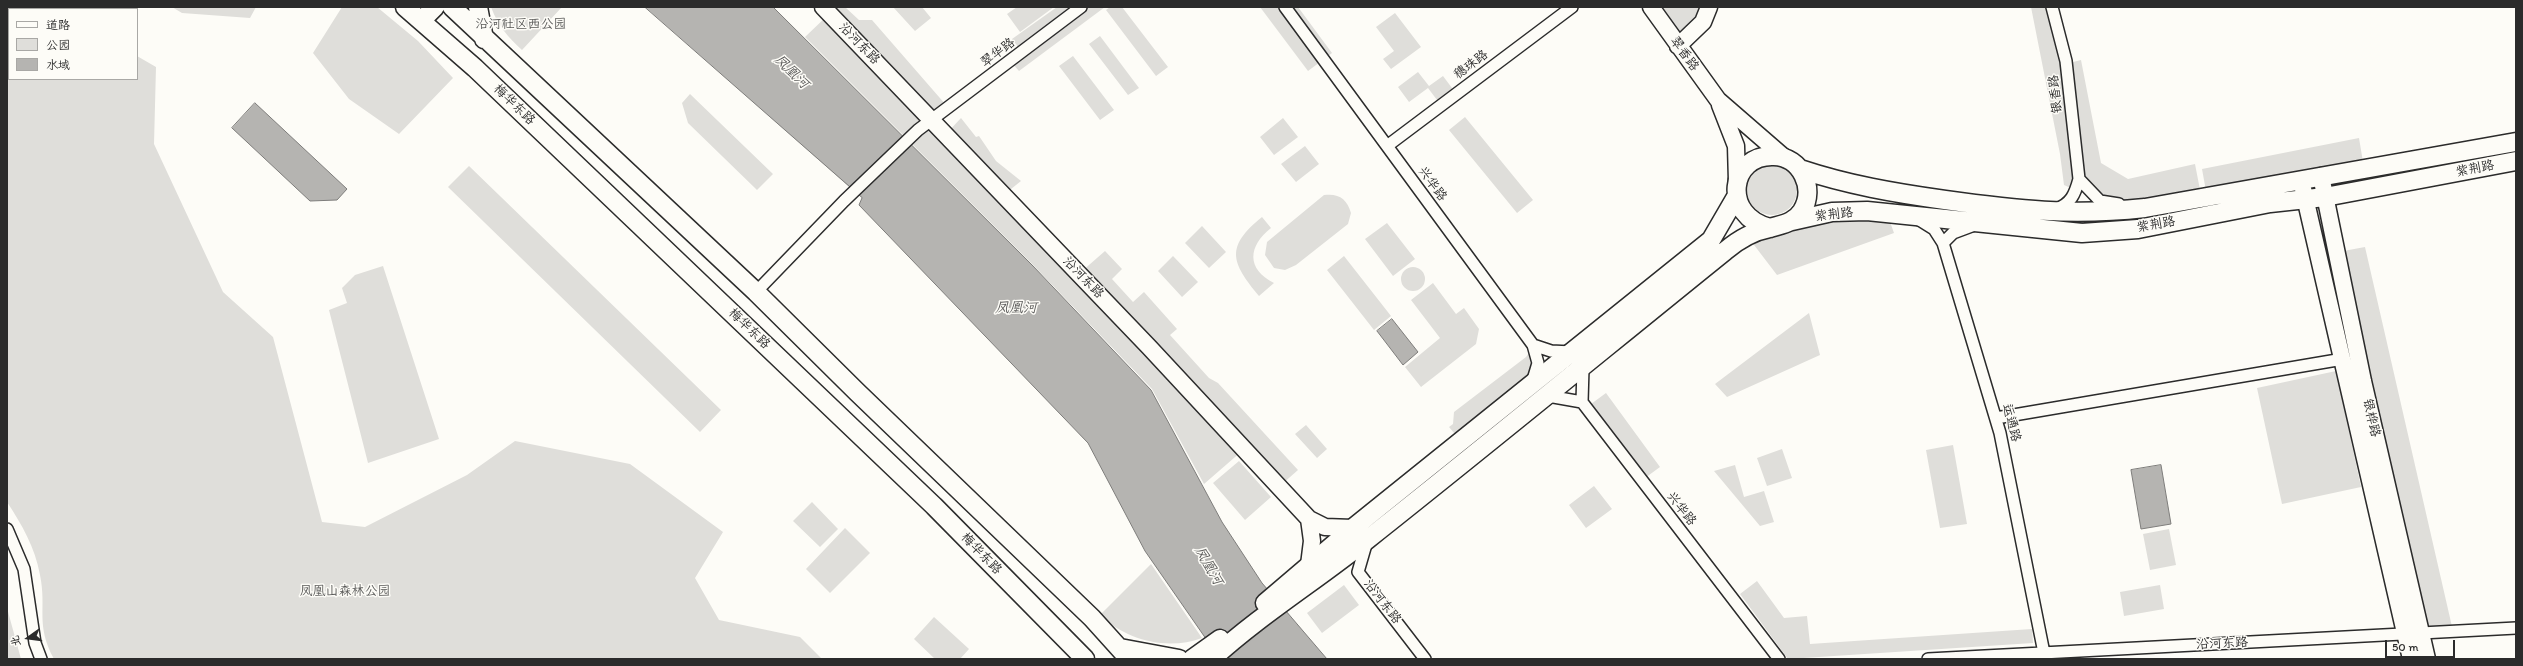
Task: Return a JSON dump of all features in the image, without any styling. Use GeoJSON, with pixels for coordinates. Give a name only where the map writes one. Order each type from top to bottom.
{"type":"FeatureCollection","features":[{"type":"Feature","properties":{"kind":"main road","name":"梅华东路"},"geometry":{"type":"LineString","coordinates":[[406,7],[475,68],[934,506],[1085,659]]}},
{"type":"Feature","properties":{"kind":"main road"},"geometry":{"type":"LineString","coordinates":[[421,21],[434,7]]}},
{"type":"Feature","properties":{"kind":"main road"},"geometry":{"type":"LineString","coordinates":[[452,7],[484,40],[756,292],[857,392],[1092,618],[1124,654],[1197,657],[1280,598],[1337,552],[1353,528],[1711,240],[1737,189],[1742,170],[1751,162],[1762,157],[1774,156],[1793,164]]}},
{"type":"Feature","properties":{"kind":"main road"},"geometry":{"type":"LineString","coordinates":[[478,7],[484,40]]}},
{"type":"Feature","properties":{"kind":"main road","name":"沿河东路"},"geometry":{"type":"LineString","coordinates":[[823,7],[1149,347],[1309,519],[1325,527],[1353,528]]}},
{"type":"Feature","properties":{"kind":"main road","name":"翠香路"},"geometry":{"type":"LineString","coordinates":[[1651,7],[1718,100]]}},
{"type":"Feature","properties":{"kind":"main road"},"geometry":{"type":"LineString","coordinates":[[1678,46],[1703,22],[1709,7]]}},
{"type":"Feature","properties":{"kind":"main road"},"geometry":{"type":"LineString","coordinates":[[1280,598],[1309,565],[1367,540],[1583,368],[1737,241],[1770,228],[1782,226],[1792,221],[1801,213],[1806,202],[1808,191],[1806,179],[1793,164],[1718,100]]}},
{"type":"Feature","properties":{"kind":"main road"},"geometry":{"type":"LineString","coordinates":[[1718,100],[1736,146],[1737,189],[1740,208],[1758,225],[1770,228]]}},
{"type":"Feature","properties":{"kind":"main road","name":"紫荆路"},"geometry":{"type":"LineString","coordinates":[[1793,164],[1841,182],[1878,190],[2044,213],[2100,213],[2144,208],[2516,142]]}},
{"type":"Feature","properties":{"kind":"main road","name":"紫荆路"},"geometry":{"type":"LineString","coordinates":[[1792,221],[1832,212],[1867,211],[1979,224],[2089,233],[2138,229],[2270,203],[2325,197],[2516,161]]}},
{"type":"Feature","properties":{"kind":"main road","name":"银桦路"},"geometry":{"type":"LineString","coordinates":[[2321,176],[2362,381],[2427,659]]}},
{"type":"Feature","properties":{"kind":"main road","name":"银桦路"},"geometry":{"type":"LineString","coordinates":[[2302,180],[2411,659]]}},
{"type":"Feature","properties":{"kind":"main road"},"geometry":{"type":"LineString","coordinates":[[1309,519],[1337,552]]}},
{"type":"Feature","properties":{"kind":"main road"},"geometry":{"type":"LineString","coordinates":[[1309,519],[1312,541],[1309,565]]}},
{"type":"Feature","properties":{"kind":"street","name":"翠华路"},"geometry":{"type":"LineString","coordinates":[[756,292],[844,201],[918,130],[1081,7]]}},
{"type":"Feature","properties":{"kind":"street","name":"兴华路"},"geometry":{"type":"LineString","coordinates":[[1285,7],[1533,345]]}},
{"type":"Feature","properties":{"kind":"street","name":"穗珠路"},"geometry":{"type":"LineString","coordinates":[[1387,146],[1572,7]]}},
{"type":"Feature","properties":{"kind":"street","name":"银香路"},"geometry":{"type":"LineString","coordinates":[[2052,7],[2066,61],[2079,180]]}},
{"type":"Feature","properties":{"kind":"street"},"geometry":{"type":"LineString","coordinates":[[2079,180],[2100,201],[2144,208]]}},
{"type":"Feature","properties":{"kind":"street"},"geometry":{"type":"LineString","coordinates":[[2044,213],[2066,205],[2076,194],[2079,180]]}},
{"type":"Feature","properties":{"kind":"street","name":"运通路"},"geometry":{"type":"LineString","coordinates":[[1915,216],[1934,229],[1943,243],[1996,418],[2044,652]]}},
{"type":"Feature","properties":{"kind":"street"},"geometry":{"type":"LineString","coordinates":[[1943,243],[1953,234],[1979,224]]}},
{"type":"Feature","properties":{"kind":"street"},"geometry":{"type":"LineString","coordinates":[[1533,345],[1551,351],[1573,352]]}},
{"type":"Feature","properties":{"kind":"street"},"geometry":{"type":"LineString","coordinates":[[1531,385],[1538,363],[1533,345]]}},
{"type":"Feature","properties":{"kind":"street"},"geometry":{"type":"LineString","coordinates":[[1996,418],[2343,359]]}},
{"type":"Feature","properties":{"kind":"street"},"geometry":{"type":"LineString","coordinates":[[1548,396],[1582,402],[1583,368]]}},
{"type":"Feature","properties":{"kind":"street","name":"兴华路"},"geometry":{"type":"LineString","coordinates":[[1582,402],[1780,659]]}},
{"type":"Feature","properties":{"kind":"street"},"geometry":{"type":"LineString","coordinates":[[7,530],[18,549],[24,569],[35,643],[41,659]]}},
{"type":"Feature","properties":{"kind":"street","name":"沿河东路"},"geometry":{"type":"LineString","coordinates":[[1367,540],[1358,572],[1425,659]]}},
{"type":"Feature","properties":{"kind":"street"},"geometry":{"type":"LineString","coordinates":[[1337,552],[1358,572]]}},
{"type":"Feature","properties":{"kind":"street","name":"沿河东路"},"geometry":{"type":"LineString","coordinates":[[1928,659],[2516,628]]}},
{"type":"Feature","properties":{"kind":"green space","name":"凤凰山森林公园"},"geometry":{"type":"Polygon","coordinates":[[[7,7],[54,7],[56,8],[8,8],[8,80],[138,80],[138,57],[156,67],[154,144],[223,292],[273,337],[322,522],[365,527],[467,475],[515,441],[630,464],[723,532],[695,578],[719,620],[800,637],[822,659],[54,659],[48,647],[43,626],[42,587],[38,565],[23,528],[7,502],[7,7]]]}},
{"type":"Feature","properties":{"kind":"green space"},"geometry":{"type":"Polygon","coordinates":[[[172,7],[256,7],[250,18],[182,13],[172,7]]]}},
{"type":"Feature","properties":{"kind":"green space"},"geometry":{"type":"Polygon","coordinates":[[[342,7],[377,7],[418,41],[453,78],[399,134],[349,99],[313,53],[342,7]]]}},
{"type":"Feature","properties":{"kind":"green space","name":"沿河社区西公园"},"geometry":{"type":"Polygon","coordinates":[[[491,7],[562,7],[522,50],[504,31],[491,7]]]}},
{"type":"Feature","properties":{"kind":"green space"},"geometry":{"type":"Polygon","coordinates":[[[827,7],[845,7],[859,20],[872,20],[946,105],[932,116],[827,7]]]}},
{"type":"Feature","properties":{"kind":"green space"},"geometry":{"type":"Polygon","coordinates":[[[893,7],[922,7],[931,18],[915,31],[893,7]]]}},
{"type":"Feature","properties":{"kind":"green space"},"geometry":{"type":"Polygon","coordinates":[[[1017,7],[1054,7],[1020,32],[1007,14],[1017,7]]]}},
{"type":"Feature","properties":{"kind":"green space"},"geometry":{"type":"Polygon","coordinates":[[[1057,7],[1075,7],[1019,48],[1012,39],[1057,7]]]}},
{"type":"Feature","properties":{"kind":"green space"},"geometry":{"type":"Polygon","coordinates":[[[1085,7],[1105,7],[1019,71],[1011,62],[1085,7]]]}},
{"type":"Feature","properties":{"kind":"green space"},"geometry":{"type":"Polygon","coordinates":[[[1110,7],[1122,7],[1168,67],[1156,76],[1106,10],[1110,7]]]}},
{"type":"Feature","properties":{"kind":"green space"},"geometry":{"type":"Polygon","coordinates":[[[1260,7],[1298,7],[1332,53],[1308,71],[1260,7]]]}},
{"type":"Feature","properties":{"kind":"green space"},"geometry":{"type":"Polygon","coordinates":[[[1654,7],[1705,7],[1678,41],[1654,7]]]}},
{"type":"Feature","properties":{"kind":"green space"},"geometry":{"type":"Polygon","coordinates":[[[2031,7],[2050,7],[2064,62],[2075,190],[2064,185],[2060,154],[2031,7]]]}},
{"type":"Feature","properties":{"kind":"green space"},"geometry":{"type":"Polygon","coordinates":[[[1395,13],[1421,47],[1391,69],[1383,59],[1394,51],[1376,27],[1395,13]]]}},
{"type":"Feature","properties":{"kind":"green space"},"geometry":{"type":"Polygon","coordinates":[[[829,14],[1242,451],[1204,484],[1152,389],[1033,265],[805,37],[829,14]]]}},
{"type":"Feature","properties":{"kind":"green space"},"geometry":{"type":"Polygon","coordinates":[[[1100,36],[1139,88],[1128,95],[1089,44],[1100,36]]]}},
{"type":"Feature","properties":{"kind":"green space"},"geometry":{"type":"Polygon","coordinates":[[[1073,56],[1114,110],[1100,120],[1059,66],[1073,56]]]}},
{"type":"Feature","properties":{"kind":"green space"},"geometry":{"type":"Polygon","coordinates":[[[2081,60],[2101,163],[2128,179],[2195,164],[2201,195],[2144,205],[2102,199],[2082,178],[2069,63],[2081,60]]]}},
{"type":"Feature","properties":{"kind":"green space"},"geometry":{"type":"Polygon","coordinates":[[[1418,72],[1429,86],[1443,76],[1455,92],[1440,104],[1428,88],[1409,102],[1398,87],[1418,72]]]}},
{"type":"Feature","properties":{"kind":"green space"},"geometry":{"type":"Polygon","coordinates":[[[690,94],[773,174],[757,190],[688,123],[682,103],[690,94]]]}},
{"type":"Feature","properties":{"kind":"green space"},"geometry":{"type":"Polygon","coordinates":[[[1465,117],[1533,200],[1517,213],[1449,130],[1465,117]]]}},
{"type":"Feature","properties":{"kind":"green space"},"geometry":{"type":"Polygon","coordinates":[[[961,118],[976,137],[979,136],[996,161],[1021,181],[1006,193],[947,133],[961,118]]]}},
{"type":"Feature","properties":{"kind":"green space"},"geometry":{"type":"Polygon","coordinates":[[[1283,118],[1298,137],[1274,155],[1260,137],[1283,118]]]}},
{"type":"Feature","properties":{"kind":"green space"},"geometry":{"type":"Polygon","coordinates":[[[2359,138],[2363,162],[2206,191],[2202,169],[2359,138]]]}},
{"type":"Feature","properties":{"kind":"green space"},"geometry":{"type":"Polygon","coordinates":[[[1305,146],[1319,164],[1296,182],[1281,164],[1305,146]]]}},
{"type":"Feature","properties":{"kind":"green space"},"geometry":{"type":"Polygon","coordinates":[[[1767,165],[1777,165],[1790,172],[1797,185],[1797,195],[1790,208],[1777,215],[1767,215],[1758,211],[1751,204],[1747,195],[1747,185],[1751,176],[1758,169],[1767,165]]]}},
{"type":"Feature","properties":{"kind":"green space"},"geometry":{"type":"Polygon","coordinates":[[[469,166],[721,410],[700,432],[448,187],[469,166]]]}},
{"type":"Feature","properties":{"kind":"green space"},"geometry":{"type":"Polygon","coordinates":[[[1324,195],[1338,196],[1345,201],[1351,213],[1348,224],[1296,265],[1285,270],[1274,268],[1265,255],[1267,242],[1324,195]]]}},
{"type":"Feature","properties":{"kind":"green space"},"geometry":{"type":"Polygon","coordinates":[[[1262,217],[1271,228],[1258,242],[1254,250],[1253,257],[1258,271],[1274,283],[1259,296],[1242,274],[1236,255],[1237,246],[1242,237],[1262,217]]]}},
{"type":"Feature","properties":{"kind":"green space"},"geometry":{"type":"Polygon","coordinates":[[[1834,218],[1889,219],[1894,233],[1777,275],[1751,241],[1834,218]]]}},
{"type":"Feature","properties":{"kind":"green space"},"geometry":{"type":"Polygon","coordinates":[[[1387,223],[1415,259],[1393,276],[1365,239],[1387,223]]]}},
{"type":"Feature","properties":{"kind":"green space"},"geometry":{"type":"Polygon","coordinates":[[[1202,226],[1226,252],[1209,268],[1185,243],[1202,226]]]}},
{"type":"Feature","properties":{"kind":"green space"},"geometry":{"type":"Polygon","coordinates":[[[2365,247],[2453,631],[2423,633],[2338,252],[2365,247]]]}},
{"type":"Feature","properties":{"kind":"green space"},"geometry":{"type":"Polygon","coordinates":[[[1105,251],[1122,269],[1112,279],[1133,302],[1144,292],[1177,329],[1170,335],[1209,378],[1218,383],[1298,470],[1281,485],[1081,272],[1105,251]]]}},
{"type":"Feature","properties":{"kind":"green space"},"geometry":{"type":"Polygon","coordinates":[[[1173,256],[1198,282],[1182,297],[1158,271],[1173,256]]]}},
{"type":"Feature","properties":{"kind":"green space"},"geometry":{"type":"Polygon","coordinates":[[[1344,256],[1391,316],[1374,330],[1327,270],[1344,256]]]}},
{"type":"Feature","properties":{"kind":"green space"},"geometry":{"type":"Polygon","coordinates":[[[383,266],[439,439],[368,463],[329,310],[347,303],[342,288],[355,275],[383,266]]]}},
{"type":"Feature","properties":{"kind":"green space"},"geometry":{"type":"Polygon","coordinates":[[[1413,267],[1422,270],[1425,279],[1422,288],[1413,291],[1404,288],[1401,279],[1404,270],[1413,267]]]}},
{"type":"Feature","properties":{"kind":"green space"},"geometry":{"type":"Polygon","coordinates":[[[1433,283],[1456,314],[1464,308],[1479,329],[1476,344],[1421,387],[1405,367],[1440,338],[1411,300],[1433,283]]]}},
{"type":"Feature","properties":{"kind":"green space"},"geometry":{"type":"Polygon","coordinates":[[[1809,313],[1820,355],[1727,397],[1715,384],[1809,313]]]}},
{"type":"Feature","properties":{"kind":"green space"},"geometry":{"type":"Polygon","coordinates":[[[1532,349],[1535,363],[1529,384],[1460,440],[1449,427],[1453,424],[1454,412],[1526,357],[1532,349]]]}},
{"type":"Feature","properties":{"kind":"green space"},"geometry":{"type":"Polygon","coordinates":[[[2336,371],[2361,487],[2282,504],[2257,388],[2336,371]]]}},
{"type":"Feature","properties":{"kind":"green space"},"geometry":{"type":"Polygon","coordinates":[[[1606,393],[1660,467],[1645,478],[1591,404],[1606,393]]]}},
{"type":"Feature","properties":{"kind":"green space"},"geometry":{"type":"Polygon","coordinates":[[[1306,425],[1327,449],[1317,458],[1295,434],[1306,425]]]}},
{"type":"Feature","properties":{"kind":"green space"},"geometry":{"type":"Polygon","coordinates":[[[1953,445],[1967,524],[1940,528],[1926,450],[1953,445]]]}},
{"type":"Feature","properties":{"kind":"green space"},"geometry":{"type":"Polygon","coordinates":[[[1782,449],[1792,478],[1767,486],[1757,458],[1782,449]]]}},
{"type":"Feature","properties":{"kind":"green space"},"geometry":{"type":"Polygon","coordinates":[[[1239,461],[1271,497],[1245,520],[1213,483],[1239,461]]]}},
{"type":"Feature","properties":{"kind":"green space"},"geometry":{"type":"Polygon","coordinates":[[[1735,465],[1744,497],[1764,491],[1774,522],[1760,526],[1714,471],[1735,465]]]}},
{"type":"Feature","properties":{"kind":"green space"},"geometry":{"type":"Polygon","coordinates":[[[1594,486],[1612,509],[1586,528],[1569,505],[1594,486]]]}},
{"type":"Feature","properties":{"kind":"green space"},"geometry":{"type":"Polygon","coordinates":[[[812,502],[838,529],[820,547],[793,521],[812,502]]]}},
{"type":"Feature","properties":{"kind":"green space"},"geometry":{"type":"Polygon","coordinates":[[[845,528],[870,553],[830,593],[806,569],[845,528]]]}},
{"type":"Feature","properties":{"kind":"green space"},"geometry":{"type":"Polygon","coordinates":[[[2169,529],[2176,565],[2150,570],[2143,534],[2169,529]]]}},
{"type":"Feature","properties":{"kind":"green space"},"geometry":{"type":"Polygon","coordinates":[[[1151,564],[1202,638],[1189,642],[1175,643],[1148,641],[1134,637],[1122,631],[1110,624],[1100,615],[1151,564]]]}},
{"type":"Feature","properties":{"kind":"green space"},"geometry":{"type":"Polygon","coordinates":[[[1757,581],[1784,618],[1807,616],[1810,644],[2032,629],[2033,643],[1788,659],[1740,594],[1757,581]]]}},
{"type":"Feature","properties":{"kind":"green space"},"geometry":{"type":"Polygon","coordinates":[[[1344,585],[1359,605],[1322,633],[1307,613],[1344,585]]]}},
{"type":"Feature","properties":{"kind":"green space"},"geometry":{"type":"Polygon","coordinates":[[[2160,585],[2164,609],[2124,616],[2120,592],[2160,585]]]}},
{"type":"Feature","properties":{"kind":"green space"},"geometry":{"type":"Polygon","coordinates":[[[7,608],[21,659],[7,659],[7,608]]]}},
{"type":"Feature","properties":{"kind":"green space"},"geometry":{"type":"Polygon","coordinates":[[[934,617],[969,649],[960,659],[935,659],[914,639],[934,617]]]}},
{"type":"Feature","properties":{"kind":"water","name":"凤凰河"},"geometry":{"type":"Polygon","coordinates":[[[645,7],[773,7],[1033,266],[1151,390],[1222,522],[1262,583],[1327,659],[1220,659],[1145,551],[1088,443],[859,205],[862,198],[645,7]]]}},
{"type":"Feature","properties":{"kind":"water"},"geometry":{"type":"Polygon","coordinates":[[[255,103],[347,189],[337,200],[310,201],[232,128],[255,103]]]}},
{"type":"Feature","properties":{"kind":"water"},"geometry":{"type":"Polygon","coordinates":[[[1392,319],[1418,352],[1403,365],[1377,331],[1392,319]]]}},
{"type":"Feature","properties":{"kind":"water"},"geometry":{"type":"Polygon","coordinates":[[[2161,465],[2171,524],[2141,529],[2131,470],[2161,465]]]}}]}
